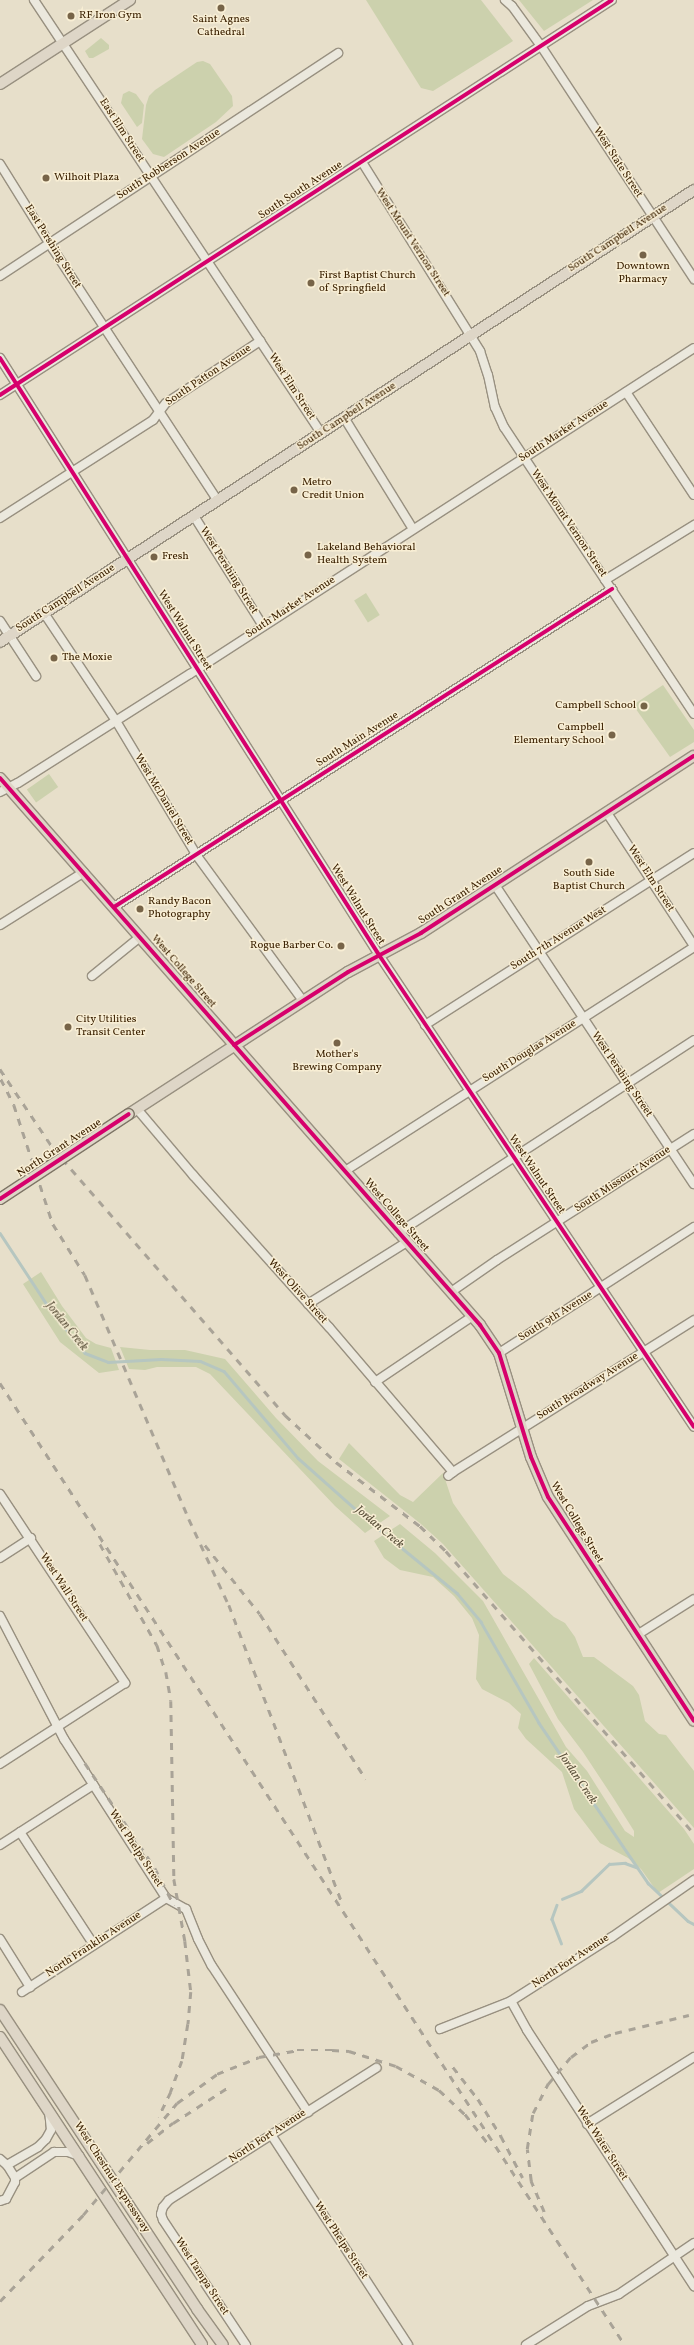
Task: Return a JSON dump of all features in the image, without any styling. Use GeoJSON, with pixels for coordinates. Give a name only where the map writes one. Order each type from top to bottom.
{"type":"FeatureCollection","features":[{"type":"Feature","properties":{"kind":"main road"},"geometry":{"type":"LineString","coordinates":[[0,84],[130,0]]}},
{"type":"Feature","properties":{"kind":"main road","name":"South Campbell Avenue"},"geometry":{"type":"LineString","coordinates":[[0,642],[321,433],[345,419],[352,411],[472,335],[694,190]]}},
{"type":"Feature","properties":{"kind":"main road","name":"South Grant Avenue"},"geometry":{"type":"LineString","coordinates":[[234,1045],[379,955],[414,937],[694,756]]}},
{"type":"Feature","properties":{"kind":"main road","name":"West College Street"},"geometry":{"type":"LineString","coordinates":[[0,778],[4,789],[84,872],[398,1233],[473,1316],[499,1353],[536,1471],[555,1509],[694,1721]]}},
{"type":"Feature","properties":{"kind":"main road","name":"North Grant Avenue"},"geometry":{"type":"LineString","coordinates":[[0,1199],[234,1045]]}},
{"type":"Feature","properties":{"kind":"main road","name":"West Chestnut Expressway"},"geometry":{"type":"LineString","coordinates":[[0,2010],[193,2302],[224,2345]]}},
{"type":"Feature","properties":{"kind":"main road","name":"West Chestnut Expressway"},"geometry":{"type":"LineString","coordinates":[[0,2036],[202,2345]]}},
{"type":"Feature","properties":{"kind":"street","name":"East Elm Street"},"geometry":{"type":"LineString","coordinates":[[34,0],[207,262]]}},
{"type":"Feature","properties":{"kind":"street","name":"West State Street"},"geometry":{"type":"LineString","coordinates":[[505,0],[512,6],[541,46],[694,279]]}},
{"type":"Feature","properties":{"kind":"street","name":"South South Avenue"},"geometry":{"type":"LineString","coordinates":[[0,395],[105,329],[612,0]]}},
{"type":"Feature","properties":{"kind":"street","name":"South Robberson Avenue"},"geometry":{"type":"LineString","coordinates":[[0,276],[338,53]]}},
{"type":"Feature","properties":{"kind":"street","name":"West Mount Vernon Street"},"geometry":{"type":"LineString","coordinates":[[362,162],[472,335],[485,362],[499,417],[524,458],[694,714]]}},
{"type":"Feature","properties":{"kind":"street","name":"East Pershing Street"},"geometry":{"type":"LineString","coordinates":[[0,164],[105,329]]}},
{"type":"Feature","properties":{"kind":"street","name":"West Elm Street"},"geometry":{"type":"LineString","coordinates":[[207,262],[321,433]]}},
{"type":"Feature","properties":{"kind":"street"},"geometry":{"type":"LineString","coordinates":[[105,329],[218,501]]}},
{"type":"Feature","properties":{"kind":"street","name":"South Patton Avenue"},"geometry":{"type":"LineString","coordinates":[[0,518],[153,420],[166,402],[260,341]]}},
{"type":"Feature","properties":{"kind":"street","name":"South Market Avenue"},"geometry":{"type":"LineString","coordinates":[[4,789],[116,721],[694,348]]}},
{"type":"Feature","properties":{"kind":"street","name":"West Walnut Street"},"geometry":{"type":"LineString","coordinates":[[0,358],[425,1026],[512,1157],[558,1222],[694,1427]]}},
{"type":"Feature","properties":{"kind":"street"},"geometry":{"type":"LineString","coordinates":[[626,392],[694,495]]}},
{"type":"Feature","properties":{"kind":"street"},"geometry":{"type":"LineString","coordinates":[[345,419],[413,529]]}},
{"type":"Feature","properties":{"kind":"street","name":"West Pershing Street"},"geometry":{"type":"LineString","coordinates":[[194,516],[263,626]]}},
{"type":"Feature","properties":{"kind":"street"},"geometry":{"type":"LineString","coordinates":[[605,580],[694,525]]}},
{"type":"Feature","properties":{"kind":"street","name":"South Main Avenue"},"geometry":{"type":"LineString","coordinates":[[114,907],[197,856],[612,590]]}},
{"type":"Feature","properties":{"kind":"street","name":"West McDaniel Street"},"geometry":{"type":"LineString","coordinates":[[44,613],[116,721],[197,856],[303,1001]]}},
{"type":"Feature","properties":{"kind":"street"},"geometry":{"type":"LineString","coordinates":[[0,621],[36,676]]}},
{"type":"Feature","properties":{"kind":"street","name":"West Elm Street"},"geometry":{"type":"LineString","coordinates":[[607,813],[694,946]]}},
{"type":"Feature","properties":{"kind":"street","name":"South 7th Avenue West"},"geometry":{"type":"LineString","coordinates":[[425,1026],[539,951],[694,853]]}},
{"type":"Feature","properties":{"kind":"street"},"geometry":{"type":"LineString","coordinates":[[0,925],[84,872]]}},
{"type":"Feature","properties":{"kind":"street","name":"West Pershing Street"},"geometry":{"type":"LineString","coordinates":[[494,885],[694,1184]]}},
{"type":"Feature","properties":{"kind":"street"},"geometry":{"type":"LineString","coordinates":[[92,976],[140,937]]}},
{"type":"Feature","properties":{"kind":"street","name":"South Douglas Avenue"},"geometry":{"type":"LineString","coordinates":[[345,1171],[583,1019],[694,946]]}},
{"type":"Feature","properties":{"kind":"street"},"geometry":{"type":"LineString","coordinates":[[398,1233],[512,1157],[694,1040]]}},
{"type":"Feature","properties":{"kind":"street","name":"West Olive Street"},"geometry":{"type":"LineString","coordinates":[[133,1111],[193,1175],[308,1304],[451,1474]]}},
{"type":"Feature","properties":{"kind":"street","name":"South Missouri Avenue"},"geometry":{"type":"LineString","coordinates":[[451,1292],[497,1260],[694,1134]]}},
{"type":"Feature","properties":{"kind":"street","name":"South 9th Avenue"},"geometry":{"type":"LineString","coordinates":[[499,1353],[602,1288],[694,1227]]}},
{"type":"Feature","properties":{"kind":"street"},"geometry":{"type":"LineString","coordinates":[[308,1304],[407,1242]]}},
{"type":"Feature","properties":{"kind":"street"},"geometry":{"type":"LineString","coordinates":[[375,1382],[473,1316]]}},
{"type":"Feature","properties":{"kind":"street","name":"South Broadway Avenue"},"geometry":{"type":"LineString","coordinates":[[451,1474],[694,1320]]}},
{"type":"Feature","properties":{"kind":"street","name":"West Wall Street"},"geometry":{"type":"LineString","coordinates":[[0,1494],[31,1538],[125,1684],[59,1726]]}},
{"type":"Feature","properties":{"kind":"street"},"geometry":{"type":"LineString","coordinates":[[0,1558],[31,1538]]}},
{"type":"Feature","properties":{"kind":"street"},"geometry":{"type":"LineString","coordinates":[[637,1635],[694,1599]]}},
{"type":"Feature","properties":{"kind":"street","name":"West Phelps Street"},"geometry":{"type":"LineString","coordinates":[[0,1616],[59,1726],[64,1739],[166,1898],[186,1909],[198,1939],[212,1966],[308,2112]]}},
{"type":"Feature","properties":{"kind":"street"},"geometry":{"type":"LineString","coordinates":[[0,1764],[59,1726]]}},
{"type":"Feature","properties":{"kind":"street"},"geometry":{"type":"LineString","coordinates":[[0,1845],[93,1785]]}},
{"type":"Feature","properties":{"kind":"street"},"geometry":{"type":"LineString","coordinates":[[20,1832],[94,1945]]}},
{"type":"Feature","properties":{"kind":"street","name":"North Fort Avenue"},"geometry":{"type":"LineString","coordinates":[[440,2029],[511,2001],[659,1905],[694,1880]]}},
{"type":"Feature","properties":{"kind":"street","name":"North Franklin Avenue"},"geometry":{"type":"LineString","coordinates":[[22,1992],[166,1898]]}},
{"type":"Feature","properties":{"kind":"street"},"geometry":{"type":"LineString","coordinates":[[0,1939],[30,1987]]}},
{"type":"Feature","properties":{"kind":"street","name":"West Water Street"},"geometry":{"type":"LineString","coordinates":[[511,2001],[527,2030],[587,2124],[694,2286]]}},
{"type":"Feature","properties":{"kind":"street"},"geometry":{"type":"LineString","coordinates":[[587,2124],[694,2058]]}},
{"type":"Feature","properties":{"kind":"street","name":"North Fort Avenue"},"geometry":{"type":"LineString","coordinates":[[163,2207],[169,2200],[272,2136],[376,2068]]}},
{"type":"Feature","properties":{"kind":"street"},"geometry":{"type":"LineString","coordinates":[[7,2165],[38,2146],[46,2139],[51,2130],[49,2111]]}},
{"type":"Feature","properties":{"kind":"street","name":"West Phelps Street"},"geometry":{"type":"LineString","coordinates":[[272,2136],[408,2345]]}},
{"type":"Feature","properties":{"kind":"street"},"geometry":{"type":"LineString","coordinates":[[0,2201],[6,2199],[11,2192],[15,2178],[54,2152],[68,2152],[79,2156]]}},
{"type":"Feature","properties":{"kind":"street"},"geometry":{"type":"LineString","coordinates":[[0,2160],[7,2165],[15,2178]]}},
{"type":"Feature","properties":{"kind":"street","name":"West Tampa Street"},"geometry":{"type":"LineString","coordinates":[[163,2207],[161,2214],[163,2220],[246,2345]]}},
{"type":"Feature","properties":{"kind":"street"},"geometry":{"type":"LineString","coordinates":[[526,2345],[588,2306],[619,2294],[674,2255],[694,2243]]}},
{"type":"Feature","properties":{"kind":"green space"},"geometry":{"type":"Polygon","coordinates":[[[366,0],[481,0],[513,41],[433,91],[421,88],[366,0]]]}},
{"type":"Feature","properties":{"kind":"green space"},"geometry":{"type":"Polygon","coordinates":[[[519,0],[593,0],[544,31],[519,0]]]}},
{"type":"Feature","properties":{"kind":"green space"},"geometry":{"type":"Polygon","coordinates":[[[101,38],[109,45],[109,49],[93,58],[89,58],[85,51],[101,38]]]}},
{"type":"Feature","properties":{"kind":"green space"},"geometry":{"type":"Polygon","coordinates":[[[203,61],[210,64],[232,96],[233,106],[216,122],[164,157],[153,154],[142,139],[146,105],[149,96],[155,90],[197,62],[203,61]]]}},
{"type":"Feature","properties":{"kind":"green space"},"geometry":{"type":"Polygon","coordinates":[[[129,91],[136,94],[144,105],[142,123],[137,127],[121,103],[123,94],[129,91]]]}},
{"type":"Feature","properties":{"kind":"green space"},"geometry":{"type":"Polygon","coordinates":[[[366,593],[380,615],[368,622],[354,600],[366,593]]]}},
{"type":"Feature","properties":{"kind":"green space"},"geometry":{"type":"Polygon","coordinates":[[[663,685],[694,730],[694,742],[670,757],[633,705],[663,685]]]}},
{"type":"Feature","properties":{"kind":"green space"},"geometry":{"type":"Polygon","coordinates":[[[49,774],[58,787],[36,803],[27,789],[49,774]]]}},
{"type":"Feature","properties":{"kind":"green space"},"geometry":{"type":"Polygon","coordinates":[[[41,1272],[62,1306],[86,1338],[96,1344],[111,1348],[119,1370],[99,1373],[60,1342],[23,1284],[41,1272]]]}},
{"type":"Feature","properties":{"kind":"green space"},"geometry":{"type":"Polygon","coordinates":[[[120,1347],[150,1350],[185,1350],[225,1359],[276,1418],[318,1461],[390,1516],[365,1533],[335,1506],[210,1374],[196,1367],[157,1367],[145,1370],[129,1369],[120,1347]]]}},
{"type":"Feature","properties":{"kind":"green space"},"geometry":{"type":"Polygon","coordinates":[[[349,1443],[400,1495],[413,1502],[443,1473],[453,1503],[503,1574],[554,1617],[565,1623],[575,1637],[583,1657],[594,1657],[633,1686],[639,1695],[645,1721],[659,1734],[666,1735],[694,1771],[694,1828],[443,1544],[421,1524],[339,1459],[349,1443]]]}},
{"type":"Feature","properties":{"kind":"green space"},"geometry":{"type":"Polygon","coordinates":[[[400,1524],[435,1553],[483,1601],[566,1747],[587,1771],[625,1831],[634,1837],[634,1831],[614,1799],[583,1752],[558,1719],[529,1664],[534,1658],[684,1829],[694,1844],[694,1869],[658,1893],[641,1869],[628,1858],[600,1843],[574,1809],[562,1772],[526,1739],[518,1728],[521,1714],[509,1703],[482,1689],[476,1679],[479,1635],[472,1618],[454,1596],[433,1577],[400,1570],[384,1558],[374,1541],[400,1524]]]}},
{"type":"Feature","properties":{"kind":"waterway","name":"Jordan Creek"},"geometry":{"type":"LineString","coordinates":[[0,1233],[50,1309],[85,1353],[108,1362],[161,1359],[200,1361],[224,1371],[298,1458],[369,1521],[457,1593],[481,1622],[539,1723],[648,1883],[688,1921],[694,1924]]}},
{"type":"Feature","properties":{"kind":"waterway"},"geometry":{"type":"LineString","coordinates":[[562,1899],[581,1891],[609,1864],[625,1863],[636,1867]]}},
{"type":"Feature","properties":{"kind":"waterway"},"geometry":{"type":"LineString","coordinates":[[557,1905],[552,1919],[561,1943]]}},
{"type":"Feature","properties":{"kind":"railway"},"geometry":{"type":"LineString","coordinates":[[0,1069],[53,1148],[285,1415],[336,1462],[420,1526],[446,1551],[694,1833]]}},
{"type":"Feature","properties":{"kind":"railway"},"geometry":{"type":"LineString","coordinates":[[1,1079],[14,1105],[53,1224],[85,1275],[189,1519],[229,1605],[342,1902]]}},
{"type":"Feature","properties":{"kind":"railway"},"geometry":{"type":"LineString","coordinates":[[0,1383],[625,2345]]}},
{"type":"Feature","properties":{"kind":"railway"},"geometry":{"type":"LineString","coordinates":[[100,1544],[157,1645],[166,1672],[171,1701],[174,1879],[185,1941],[191,1992],[182,2061],[171,2092],[159,2117]]}},
{"type":"Feature","properties":{"kind":"railway"},"geometry":{"type":"LineString","coordinates":[[205,1545],[260,1614],[366,1779]]}},
{"type":"Feature","properties":{"kind":"railway"},"geometry":{"type":"LineString","coordinates":[[85,1763],[155,1868],[174,1905]]}},
{"type":"Feature","properties":{"kind":"railway"},"geometry":{"type":"LineString","coordinates":[[544,2212],[531,2181],[527,2149],[533,2113],[548,2084],[571,2057],[591,2042],[615,2033],[689,2015]]}},
{"type":"Feature","properties":{"kind":"railway"},"geometry":{"type":"LineString","coordinates":[[0,2301],[83,2215],[177,2103],[217,2074],[259,2057],[297,2050],[349,2051],[396,2066],[439,2090],[465,2114],[490,2146]]}},
{"type":"Feature","properties":{"kind":"railway"},"geometry":{"type":"LineString","coordinates":[[453,2067],[478,2099],[501,2136],[523,2178]]}},
{"type":"Feature","properties":{"kind":"railway"},"geometry":{"type":"LineString","coordinates":[[147,2143],[173,2123],[230,2086]]}},
{"type":"Feature","properties":{"kind":"cycle path"},"geometry":{"type":"LineString","coordinates":[[0,395],[612,0]]}},
{"type":"Feature","properties":{"kind":"cycle path"},"geometry":{"type":"LineString","coordinates":[[0,358],[379,955],[694,1427]]}},
{"type":"Feature","properties":{"kind":"cycle path"},"geometry":{"type":"LineString","coordinates":[[114,907],[612,589]]}},
{"type":"Feature","properties":{"kind":"cycle path"},"geometry":{"type":"LineString","coordinates":[[234,1045],[348,972],[421,933],[694,756]]}},
{"type":"Feature","properties":{"kind":"cycle path"},"geometry":{"type":"LineString","coordinates":[[0,778],[480,1325],[499,1353],[531,1457],[548,1497],[694,1721]]}},
{"type":"Feature","properties":{"kind":"cycle path"},"geometry":{"type":"LineString","coordinates":[[0,1199],[129,1114]]}},
{"type":"Feature","properties":{"kind":"place","name":"Saint Agnes Cathedral"},"geometry":{"type":"Point","coordinates":[221,8]}},
{"type":"Feature","properties":{"kind":"place","name":"RF Iron Gym"},"geometry":{"type":"Point","coordinates":[71,16]}},
{"type":"Feature","properties":{"kind":"place","name":"Wilhoit Plaza"},"geometry":{"type":"Point","coordinates":[46,178]}},
{"type":"Feature","properties":{"kind":"place","name":"Downtown Pharmacy"},"geometry":{"type":"Point","coordinates":[643,255]}},
{"type":"Feature","properties":{"kind":"place","name":"First Baptist Church of Springfield"},"geometry":{"type":"Point","coordinates":[311,283]}},
{"type":"Feature","properties":{"kind":"place","name":"Metro Credit Union"},"geometry":{"type":"Point","coordinates":[294,490]}},
{"type":"Feature","properties":{"kind":"place","name":"Lakeland Behavioral Health System"},"geometry":{"type":"Point","coordinates":[308,555]}},
{"type":"Feature","properties":{"kind":"place","name":"Fresh"},"geometry":{"type":"Point","coordinates":[154,557]}},
{"type":"Feature","properties":{"kind":"place","name":"The Moxie"},"geometry":{"type":"Point","coordinates":[54,658]}},
{"type":"Feature","properties":{"kind":"place","name":"Campbell School"},"geometry":{"type":"Point","coordinates":[644,706]}},
{"type":"Feature","properties":{"kind":"place","name":"Campbell Elementary School"},"geometry":{"type":"Point","coordinates":[612,735]}},
{"type":"Feature","properties":{"kind":"place","name":"South Side Baptist Church"},"geometry":{"type":"Point","coordinates":[589,862]}},
{"type":"Feature","properties":{"kind":"place","name":"Randy Bacon Photography"},"geometry":{"type":"Point","coordinates":[140,909]}},
{"type":"Feature","properties":{"kind":"place","name":"Rogue Barber Co."},"geometry":{"type":"Point","coordinates":[341,946]}},
{"type":"Feature","properties":{"kind":"place","name":"City Utilities Transit Center"},"geometry":{"type":"Point","coordinates":[68,1027]}},
{"type":"Feature","properties":{"kind":"place","name":"Mother's Brewing Company"},"geometry":{"type":"Point","coordinates":[337,1043]}}]}
